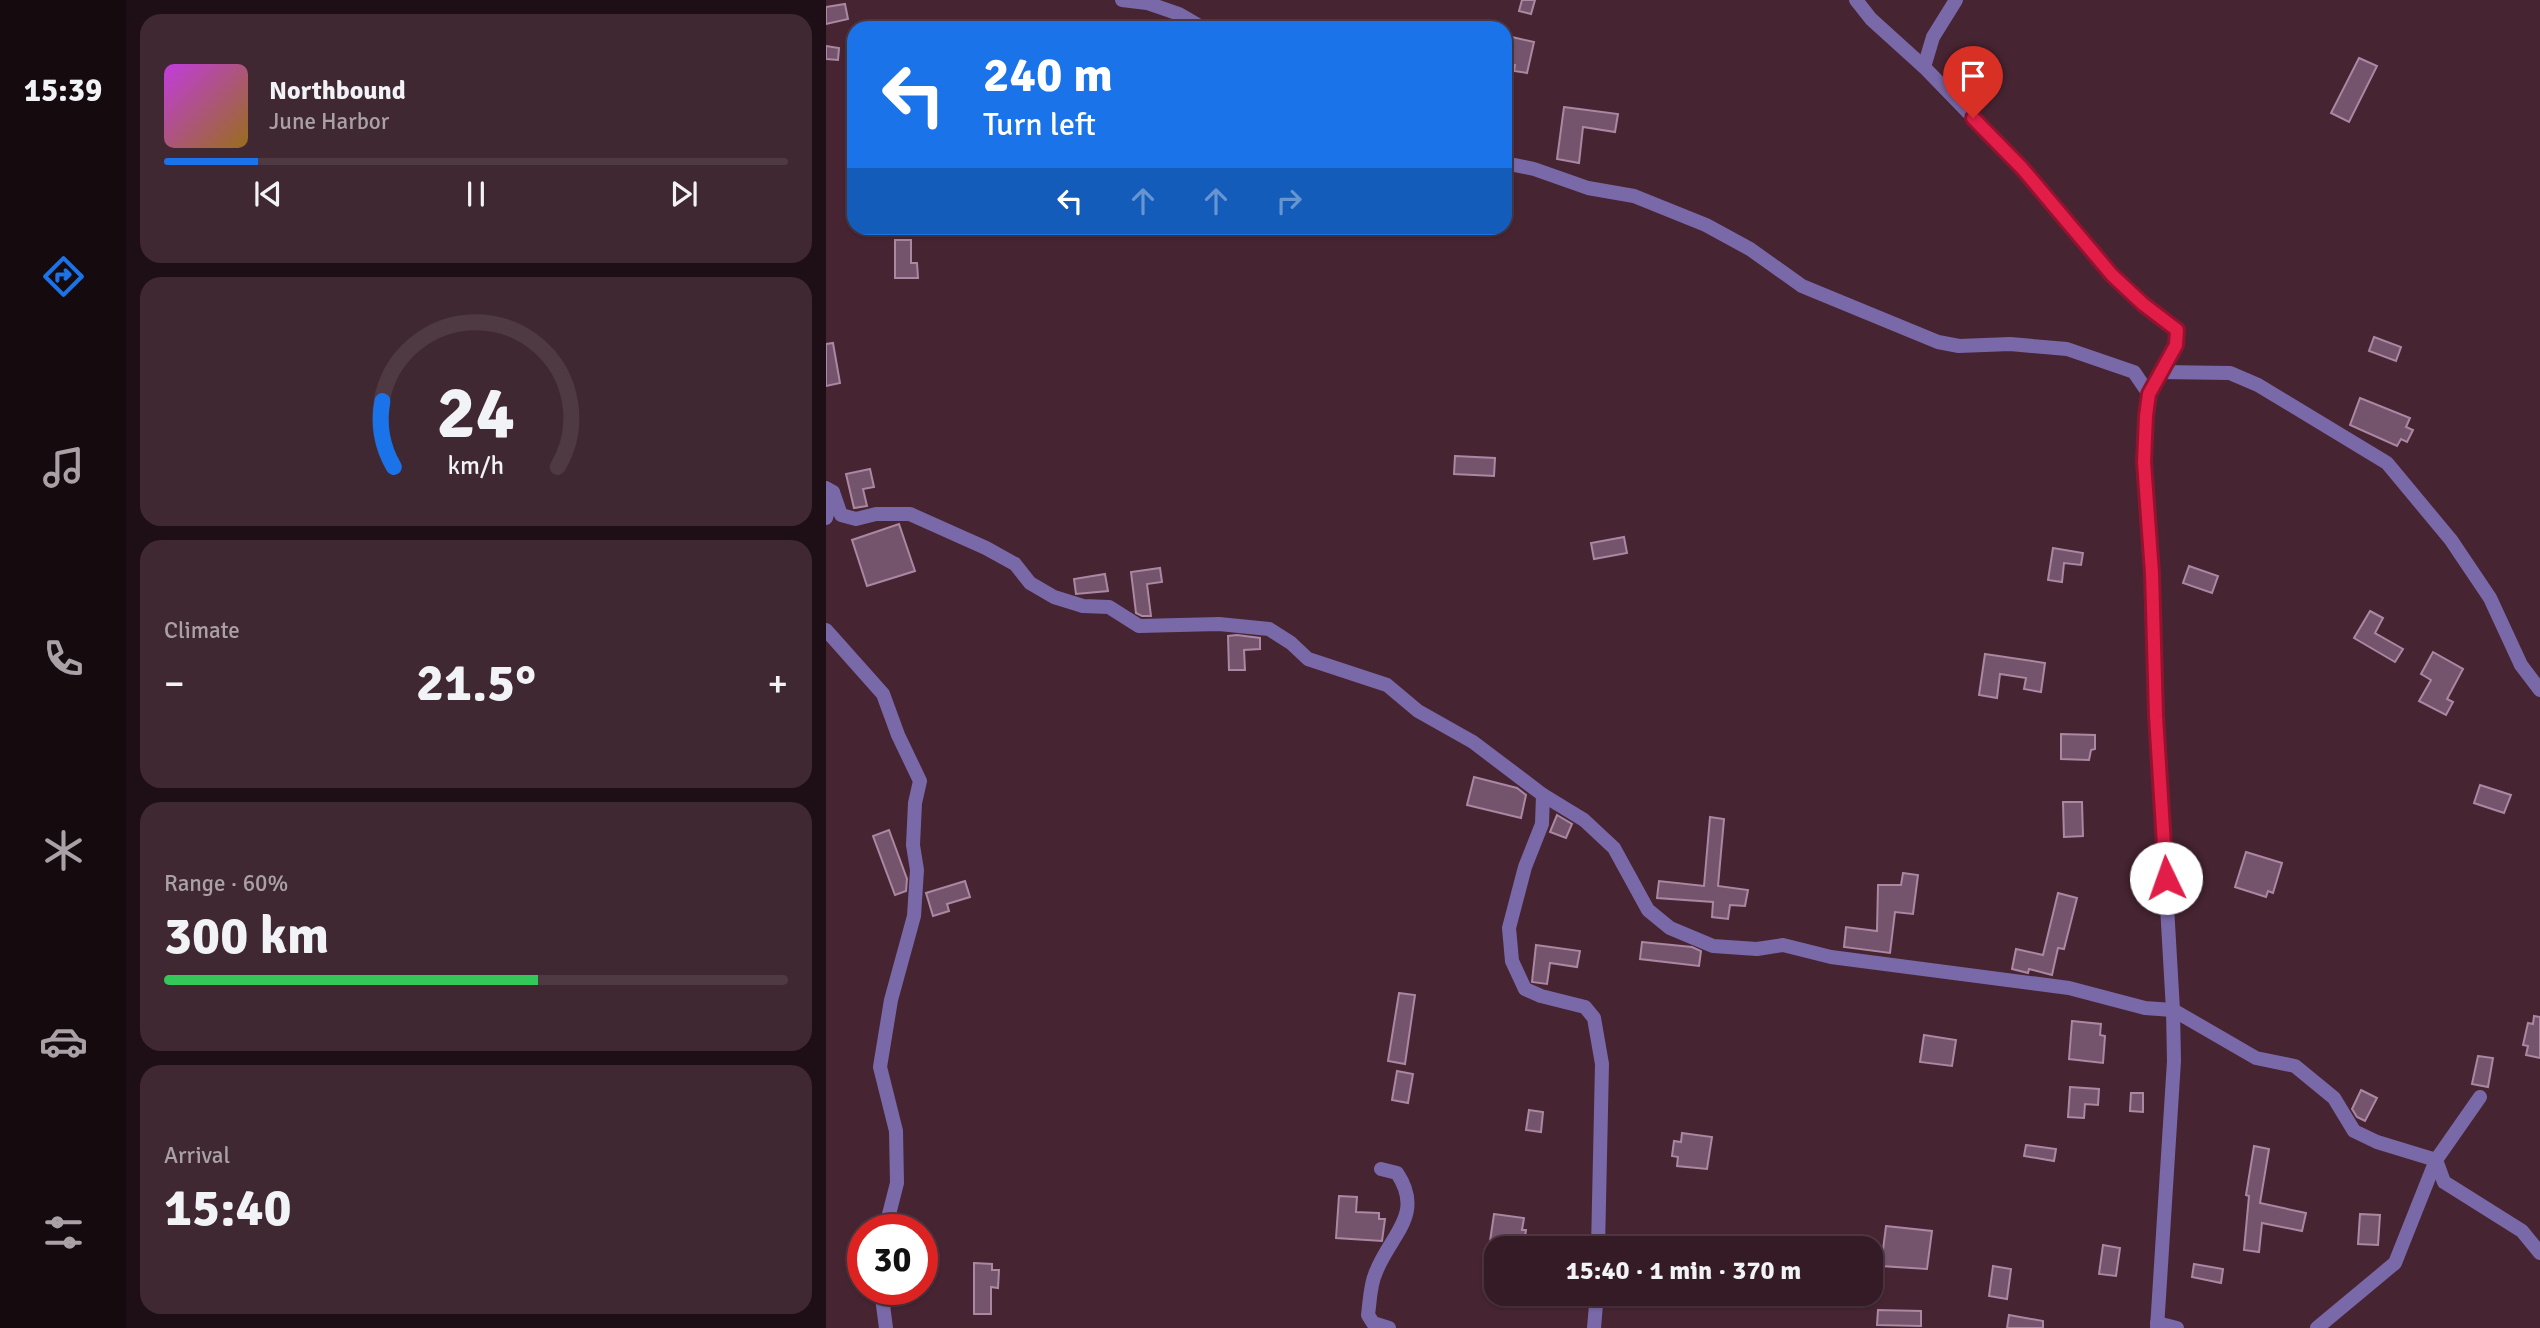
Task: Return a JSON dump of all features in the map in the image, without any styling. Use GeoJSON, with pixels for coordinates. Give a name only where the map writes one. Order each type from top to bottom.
{"type":"FeatureCollection","features":[{"type":"Feature","properties":{"kind":"street"},"geometry":{"type":"LineString","coordinates":[[1122,0],[1147,3],[1191,21]]}},
{"type":"Feature","properties":{"kind":"street"},"geometry":{"type":"LineString","coordinates":[[1856,0],[1871,19],[1924,67],[2022,168],[2112,275],[2143,304],[2177,330],[2176,345],[2149,394],[2144,462],[2174,1010],[2174,1061],[2157,1326],[2177,1328]]}},
{"type":"Feature","properties":{"kind":"street"},"geometry":{"type":"LineString","coordinates":[[1924,67],[1933,37],[1956,0]]}},
{"type":"Feature","properties":{"kind":"street"},"geometry":{"type":"LineString","coordinates":[[1512,164],[1534,169],[1588,188],[1634,196],[1706,225],[1751,249],[1802,286],[1938,342],[1959,346],[2010,344],[2067,349],[2134,372],[2149,394]]}},
{"type":"Feature","properties":{"kind":"street"},"geometry":{"type":"LineString","coordinates":[[2160,372],[2230,373],[2258,385],[2387,463],[2451,540],[2490,598],[2521,665],[2540,690]]}},
{"type":"Feature","properties":{"kind":"street"},"geometry":{"type":"LineString","coordinates":[[830,490],[841,515],[856,519],[876,514],[910,514],[996,553],[1015,565],[1030,583],[1054,597],[1083,606],[1109,607],[1139,626],[1219,624],[1269,629],[1291,643],[1308,659],[1387,685],[1418,711],[1473,742],[1543,795],[1584,820],[1614,848],[1648,910],[1670,928],[1713,946],[1757,949],[1783,945],[1831,957],[2069,988],[2145,1008],[2174,1010],[2256,1058],[2295,1066],[2334,1098],[2354,1131],[2377,1142],[2436,1160]]}},
{"type":"Feature","properties":{"kind":"street"},"geometry":{"type":"LineString","coordinates":[[826,518],[830,490]]}},
{"type":"Feature","properties":{"kind":"street"},"geometry":{"type":"LineString","coordinates":[[826,631],[883,694],[898,735],[920,781],[914,817],[913,845],[917,870],[914,916],[891,1000],[880,1067],[896,1131],[897,1183],[889,1214]]}},
{"type":"Feature","properties":{"kind":"street"},"geometry":{"type":"LineString","coordinates":[[1543,795],[1542,824],[1525,867],[1509,928],[1512,961],[1525,989],[1541,996],[1585,1007],[1594,1018],[1602,1064],[1598,1236]]}},
{"type":"Feature","properties":{"kind":"street"},"geometry":{"type":"LineString","coordinates":[[2317,1328],[2395,1263],[2436,1160],[2480,1097]]}},
{"type":"Feature","properties":{"kind":"street"},"geometry":{"type":"LineString","coordinates":[[2436,1160],[2444,1182],[2522,1231],[2540,1253]]}},
{"type":"Feature","properties":{"kind":"street"},"geometry":{"type":"LineString","coordinates":[[1381,1169],[1397,1173],[1404,1184],[1409,1204],[1402,1228],[1375,1273],[1368,1315],[1373,1323],[1389,1328]]}},
{"type":"Feature","properties":{"kind":"street"},"geometry":{"type":"LineString","coordinates":[[883,1305],[886,1328]]}},
{"type":"Feature","properties":{"kind":"street"},"geometry":{"type":"LineString","coordinates":[[1594,1328],[1596,1306]]}},
{"type":"Feature","properties":{"kind":"building"},"geometry":{"type":"Polygon","coordinates":[[[1522,0],[1535,0],[1531,14],[1519,11],[1522,0]]]}},
{"type":"Feature","properties":{"kind":"building"},"geometry":{"type":"Polygon","coordinates":[[[845,4],[848,19],[826,24],[826,7],[845,4]]]}},
{"type":"Feature","properties":{"kind":"building"},"geometry":{"type":"Polygon","coordinates":[[[1512,37],[1534,42],[1527,73],[1514,71],[1515,65],[1512,64],[1512,37]]]}},
{"type":"Feature","properties":{"kind":"building"},"geometry":{"type":"Polygon","coordinates":[[[826,46],[839,48],[838,60],[826,59],[826,46]]]}},
{"type":"Feature","properties":{"kind":"building"},"geometry":{"type":"Polygon","coordinates":[[[2359,58],[2377,66],[2349,122],[2331,113],[2359,58]]]}},
{"type":"Feature","properties":{"kind":"building"},"geometry":{"type":"Polygon","coordinates":[[[1564,107],[1618,114],[1615,132],[1583,127],[1579,163],[1557,159],[1564,107]]]}},
{"type":"Feature","properties":{"kind":"building"},"geometry":{"type":"Polygon","coordinates":[[[895,240],[911,240],[911,263],[917,263],[918,278],[895,278],[895,240]]]}},
{"type":"Feature","properties":{"kind":"building"},"geometry":{"type":"Polygon","coordinates":[[[2374,337],[2401,347],[2396,361],[2369,351],[2374,337]]]}},
{"type":"Feature","properties":{"kind":"building"},"geometry":{"type":"Polygon","coordinates":[[[833,343],[840,383],[826,386],[826,344],[833,343]]]}},
{"type":"Feature","properties":{"kind":"building"},"geometry":{"type":"Polygon","coordinates":[[[2360,398],[2410,418],[2406,427],[2413,430],[2407,442],[2401,439],[2397,446],[2350,425],[2360,398]]]}},
{"type":"Feature","properties":{"kind":"building"},"geometry":{"type":"Polygon","coordinates":[[[1455,456],[1495,458],[1494,476],[1454,474],[1455,456]]]}},
{"type":"Feature","properties":{"kind":"building"},"geometry":{"type":"Polygon","coordinates":[[[870,469],[874,487],[863,489],[867,506],[854,508],[846,474],[870,469]]]}},
{"type":"Feature","properties":{"kind":"building"},"geometry":{"type":"Polygon","coordinates":[[[899,524],[915,571],[867,586],[852,540],[899,524]]]}},
{"type":"Feature","properties":{"kind":"building"},"geometry":{"type":"Polygon","coordinates":[[[1624,537],[1627,553],[1594,559],[1591,543],[1624,537]]]}},
{"type":"Feature","properties":{"kind":"building"},"geometry":{"type":"Polygon","coordinates":[[[2053,548],[2083,553],[2081,565],[2064,563],[2062,582],[2048,580],[2053,548]]]}},
{"type":"Feature","properties":{"kind":"building"},"geometry":{"type":"Polygon","coordinates":[[[2189,566],[2218,576],[2212,593],[2183,583],[2189,566]]]}},
{"type":"Feature","properties":{"kind":"building"},"geometry":{"type":"Polygon","coordinates":[[[1160,568],[1162,582],[1147,584],[1151,616],[1142,616],[1136,613],[1131,572],[1160,568]]]}},
{"type":"Feature","properties":{"kind":"building"},"geometry":{"type":"Polygon","coordinates":[[[1105,574],[1108,591],[1076,594],[1074,579],[1105,574]]]}},
{"type":"Feature","properties":{"kind":"building"},"geometry":{"type":"Polygon","coordinates":[[[2370,611],[2383,618],[2375,633],[2403,649],[2395,662],[2354,638],[2370,611]]]}},
{"type":"Feature","properties":{"kind":"building"},"geometry":{"type":"Polygon","coordinates":[[[1228,636],[1260,638],[1260,649],[1244,650],[1245,670],[1229,670],[1228,636]]]}},
{"type":"Feature","properties":{"kind":"building"},"geometry":{"type":"Polygon","coordinates":[[[2433,652],[2463,669],[2447,699],[2453,702],[2446,715],[2419,701],[2431,680],[2421,674],[2433,652]]]}},
{"type":"Feature","properties":{"kind":"building"},"geometry":{"type":"Polygon","coordinates":[[[1985,654],[2045,663],[2041,692],[2024,689],[2026,678],[2000,674],[1997,698],[1979,695],[1985,654]]]}},
{"type":"Feature","properties":{"kind":"building"},"geometry":{"type":"Polygon","coordinates":[[[2061,734],[2095,735],[2095,749],[2091,750],[2089,760],[2061,759],[2061,734]]]}},
{"type":"Feature","properties":{"kind":"building"},"geometry":{"type":"Polygon","coordinates":[[[1474,777],[1517,788],[1526,795],[1521,818],[1467,805],[1474,777]]]}},
{"type":"Feature","properties":{"kind":"building"},"geometry":{"type":"Polygon","coordinates":[[[2480,785],[2511,795],[2504,813],[2474,803],[2480,785]]]}},
{"type":"Feature","properties":{"kind":"building"},"geometry":{"type":"Polygon","coordinates":[[[2063,802],[2082,802],[2083,836],[2064,837],[2063,802]]]}},
{"type":"Feature","properties":{"kind":"building"},"geometry":{"type":"Polygon","coordinates":[[[1557,815],[1572,824],[1566,838],[1550,832],[1557,815]]]}},
{"type":"Feature","properties":{"kind":"building"},"geometry":{"type":"Polygon","coordinates":[[[1710,817],[1724,819],[1718,886],[1748,890],[1745,906],[1730,905],[1728,919],[1712,917],[1713,902],[1657,898],[1659,881],[1704,886],[1710,817]]]}},
{"type":"Feature","properties":{"kind":"building"},"geometry":{"type":"Polygon","coordinates":[[[889,830],[907,879],[906,891],[895,895],[873,836],[889,830]]]}},
{"type":"Feature","properties":{"kind":"building"},"geometry":{"type":"Polygon","coordinates":[[[2246,852],[2282,863],[2273,893],[2268,891],[2266,897],[2235,887],[2246,852]]]}},
{"type":"Feature","properties":{"kind":"building"},"geometry":{"type":"Polygon","coordinates":[[[1903,873],[1918,875],[1913,914],[1895,912],[1890,953],[1844,947],[1846,927],[1877,931],[1878,885],[1901,885],[1903,873]]]}},
{"type":"Feature","properties":{"kind":"building"},"geometry":{"type":"Polygon","coordinates":[[[965,881],[970,897],[947,904],[949,911],[933,916],[926,893],[965,881]]]}},
{"type":"Feature","properties":{"kind":"building"},"geometry":{"type":"Polygon","coordinates":[[[2058,893],[2077,898],[2064,949],[2058,948],[2052,975],[2029,969],[2028,973],[2012,969],[2016,949],[2043,955],[2058,893]]]}},
{"type":"Feature","properties":{"kind":"building"},"geometry":{"type":"Polygon","coordinates":[[[1642,942],[1692,947],[1701,951],[1699,966],[1640,959],[1642,942]]]}},
{"type":"Feature","properties":{"kind":"building"},"geometry":{"type":"Polygon","coordinates":[[[1536,945],[1580,951],[1577,967],[1550,963],[1547,984],[1532,982],[1536,945]]]}},
{"type":"Feature","properties":{"kind":"building"},"geometry":{"type":"Polygon","coordinates":[[[1399,993],[1415,995],[1405,1064],[1388,1061],[1399,993]]]}},
{"type":"Feature","properties":{"kind":"building"},"geometry":{"type":"Polygon","coordinates":[[[2534,1016],[2540,1017],[2540,1058],[2526,1055],[2528,1046],[2523,1045],[2528,1023],[2533,1024],[2534,1016]]]}},
{"type":"Feature","properties":{"kind":"building"},"geometry":{"type":"Polygon","coordinates":[[[2072,1021],[2101,1024],[2100,1035],[2105,1036],[2103,1063],[2069,1059],[2072,1021]]]}},
{"type":"Feature","properties":{"kind":"building"},"geometry":{"type":"Polygon","coordinates":[[[1924,1035],[1956,1040],[1952,1066],[1920,1062],[1924,1035]]]}},
{"type":"Feature","properties":{"kind":"building"},"geometry":{"type":"Polygon","coordinates":[[[2478,1056],[2493,1058],[2488,1087],[2472,1084],[2478,1056]]]}},
{"type":"Feature","properties":{"kind":"building"},"geometry":{"type":"Polygon","coordinates":[[[1397,1071],[1413,1074],[1408,1103],[1392,1100],[1397,1071]]]}},
{"type":"Feature","properties":{"kind":"building"},"geometry":{"type":"Polygon","coordinates":[[[2070,1087],[2099,1089],[2098,1105],[2085,1104],[2084,1118],[2068,1117],[2070,1087]]]}},
{"type":"Feature","properties":{"kind":"building"},"geometry":{"type":"Polygon","coordinates":[[[2361,1090],[2377,1098],[2365,1121],[2357,1117],[2352,1109],[2361,1090]]]}},
{"type":"Feature","properties":{"kind":"building"},"geometry":{"type":"Polygon","coordinates":[[[2131,1093],[2143,1093],[2143,1112],[2130,1111],[2131,1093]]]}},
{"type":"Feature","properties":{"kind":"building"},"geometry":{"type":"Polygon","coordinates":[[[1529,1110],[1543,1112],[1541,1132],[1526,1130],[1529,1110]]]}},
{"type":"Feature","properties":{"kind":"building"},"geometry":{"type":"Polygon","coordinates":[[[1682,1133],[1712,1137],[1707,1169],[1677,1166],[1678,1157],[1672,1156],[1674,1141],[1681,1142],[1682,1133]]]}},
{"type":"Feature","properties":{"kind":"building"},"geometry":{"type":"Polygon","coordinates":[[[2026,1145],[2056,1149],[2054,1161],[2024,1156],[2026,1145]]]}},
{"type":"Feature","properties":{"kind":"building"},"geometry":{"type":"Polygon","coordinates":[[[2254,1146],[2269,1149],[2260,1203],[2306,1213],[2302,1231],[2262,1223],[2259,1252],[2244,1250],[2249,1196],[2246,1195],[2254,1146]]]}},
{"type":"Feature","properties":{"kind":"building"},"geometry":{"type":"Polygon","coordinates":[[[1339,1196],[1357,1197],[1356,1212],[1379,1213],[1379,1219],[1385,1219],[1382,1241],[1336,1238],[1339,1196]]]}},
{"type":"Feature","properties":{"kind":"building"},"geometry":{"type":"Polygon","coordinates":[[[1494,1214],[1524,1218],[1522,1230],[1526,1230],[1525,1236],[1491,1236],[1494,1214]]]}},
{"type":"Feature","properties":{"kind":"building"},"geometry":{"type":"Polygon","coordinates":[[[2360,1214],[2380,1215],[2378,1245],[2358,1244],[2360,1214]]]}},
{"type":"Feature","properties":{"kind":"building"},"geometry":{"type":"Polygon","coordinates":[[[1886,1226],[1932,1231],[1927,1269],[1883,1266],[1886,1226]]]}},
{"type":"Feature","properties":{"kind":"building"},"geometry":{"type":"Polygon","coordinates":[[[2103,1245],[2120,1248],[2116,1276],[2099,1274],[2103,1245]]]}},
{"type":"Feature","properties":{"kind":"building"},"geometry":{"type":"Polygon","coordinates":[[[974,1263],[992,1264],[992,1270],[999,1270],[998,1288],[991,1287],[991,1314],[974,1314],[974,1263]]]}},
{"type":"Feature","properties":{"kind":"building"},"geometry":{"type":"Polygon","coordinates":[[[2194,1264],[2223,1269],[2221,1283],[2192,1277],[2194,1264]]]}},
{"type":"Feature","properties":{"kind":"building"},"geometry":{"type":"Polygon","coordinates":[[[1993,1266],[2011,1269],[2007,1299],[1989,1296],[1993,1266]]]}},
{"type":"Feature","properties":{"kind":"building"},"geometry":{"type":"Polygon","coordinates":[[[1878,1310],[1921,1311],[1921,1326],[1877,1325],[1878,1310]]]}},
{"type":"Feature","properties":{"kind":"building"},"geometry":{"type":"Polygon","coordinates":[[[2009,1315],[2043,1321],[2043,1328],[2007,1328],[2009,1315]]]}},
{"type":"Feature","properties":{"kind":"route"},"geometry":{"type":"LineString","coordinates":[[1973,118],[2022,168],[2112,275],[2143,304],[2177,330],[2176,345],[2149,394],[2144,462],[2152,573],[2156,716],[2166,878]]}}]}
